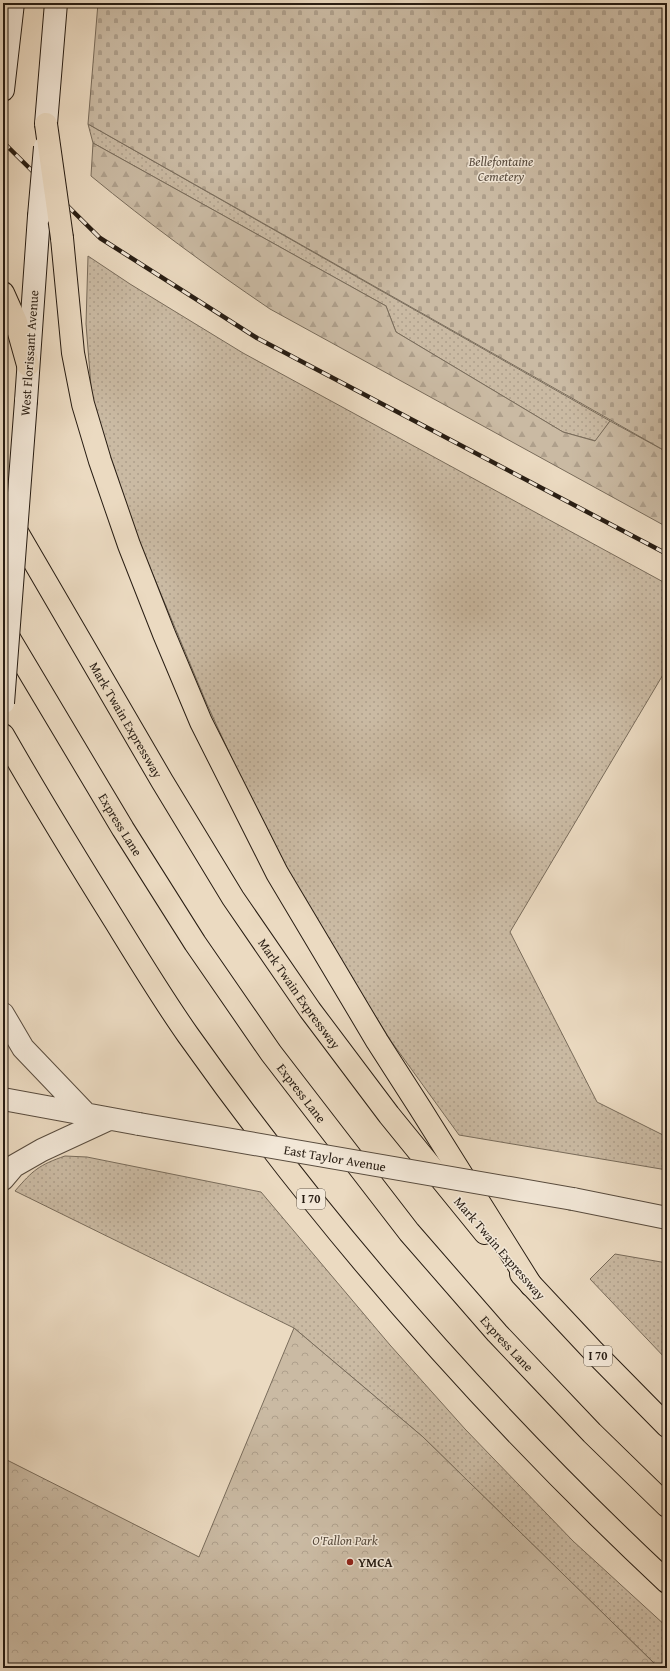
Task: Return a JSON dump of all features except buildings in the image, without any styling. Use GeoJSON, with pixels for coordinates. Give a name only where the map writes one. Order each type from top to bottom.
{"type":"FeatureCollection","features":[{"type":"Feature","properties":{"kind":"highway"},"geometry":{"type":"LineString","coordinates":[[46,124],[62,238],[73,354],[83,404],[100,462],[129,545],[164,634],[201,722],[284,886],[377,1041],[530,1285]]}},
{"type":"Feature","properties":{"kind":"highway"},"geometry":{"type":"LineString","coordinates":[[3,293],[16,322],[28,365]]}},
{"type":"Feature","properties":{"kind":"highway","name":"Mark Twain Expressway"},"geometry":{"type":"LineString","coordinates":[[3,508],[122,714],[233,898],[310,1010],[389,1115],[480,1228],[530,1285],[667,1426]]}},
{"type":"Feature","properties":{"kind":"highway","name":"Express Lane"},"geometry":{"type":"LineString","coordinates":[[3,628],[122,829],[195,943],[276,1059],[408,1232],[460,1292],[592,1433],[667,1506]]}},
{"type":"Feature","properties":{"kind":"highway","name":"I 70"},"geometry":{"type":"LineString","coordinates":[[3,735],[108,910],[187,1033],[236,1101],[322,1213],[380,1283],[502,1419],[571,1490],[667,1582]]}},
{"type":"Feature","properties":{"kind":"highway"},"geometry":{"type":"LineString","coordinates":[[3,744],[20,764]]}},
{"type":"Feature","properties":{"kind":"street"},"geometry":{"type":"LineString","coordinates":[[3,90],[14,3]]}},
{"type":"Feature","properties":{"kind":"street","name":"West Florissant Avenue"},"geometry":{"type":"LineString","coordinates":[[3,703],[56,3]]}},
{"type":"Feature","properties":{"kind":"street"},"geometry":{"type":"LineString","coordinates":[[3,1014],[24,1048],[87,1115]]}},
{"type":"Feature","properties":{"kind":"street","name":"East Taylor Avenue"},"geometry":{"type":"LineString","coordinates":[[3,1099],[109,1119],[573,1199],[667,1218]]}},
{"type":"Feature","properties":{"kind":"street"},"geometry":{"type":"LineString","coordinates":[[3,1178],[14,1166],[109,1119]]}},
{"type":"Feature","properties":{"kind":"green space","name":"Bellefontaine Cemetery"},"geometry":{"type":"Polygon","coordinates":[[[98,3],[667,3],[667,452],[88,124],[98,3]]]}},
{"type":"Feature","properties":{"kind":"green space"},"geometry":{"type":"Polygon","coordinates":[[[88,124],[610,421],[596,441],[563,432],[396,332],[386,306],[93,143],[88,124]]]}},
{"type":"Feature","properties":{"kind":"green space"},"geometry":{"type":"Polygon","coordinates":[[[93,143],[386,306],[396,332],[563,432],[595,441],[610,421],[667,452],[667,527],[270,309],[134,211],[91,176],[93,143]]]}},
{"type":"Feature","properties":{"kind":"green space"},"geometry":{"type":"Polygon","coordinates":[[[88,256],[130,284],[243,353],[667,584],[667,668],[510,932],[597,1102],[667,1137],[667,1170],[459,1135],[391,1041],[322,931],[260,820],[206,702],[133,527],[92,399],[86,324],[88,256]]]}},
{"type":"Feature","properties":{"kind":"green space"},"geometry":{"type":"Polygon","coordinates":[[[65,1156],[87,1157],[261,1192],[390,1345],[465,1429],[573,1541],[667,1627],[667,1668],[659,1668],[423,1437],[294,1328],[15,1191],[42,1165],[65,1156]]]}},
{"type":"Feature","properties":{"kind":"green space"},"geometry":{"type":"Polygon","coordinates":[[[615,1254],[667,1263],[667,1360],[590,1279],[615,1254]]]}},
{"type":"Feature","properties":{"kind":"green space","name":"O'Fallon Park"},"geometry":{"type":"Polygon","coordinates":[[[294,1328],[423,1437],[659,1668],[3,1668],[3,1458],[199,1557],[294,1328]]]}},
{"type":"Feature","properties":{"kind":"railway"},"geometry":{"type":"LineString","coordinates":[[3,142],[100,238],[257,338],[667,554]]}},
{"type":"Feature","properties":{"kind":"place","name":"YMCA"},"geometry":{"type":"Point","coordinates":[350,1562]}}]}
